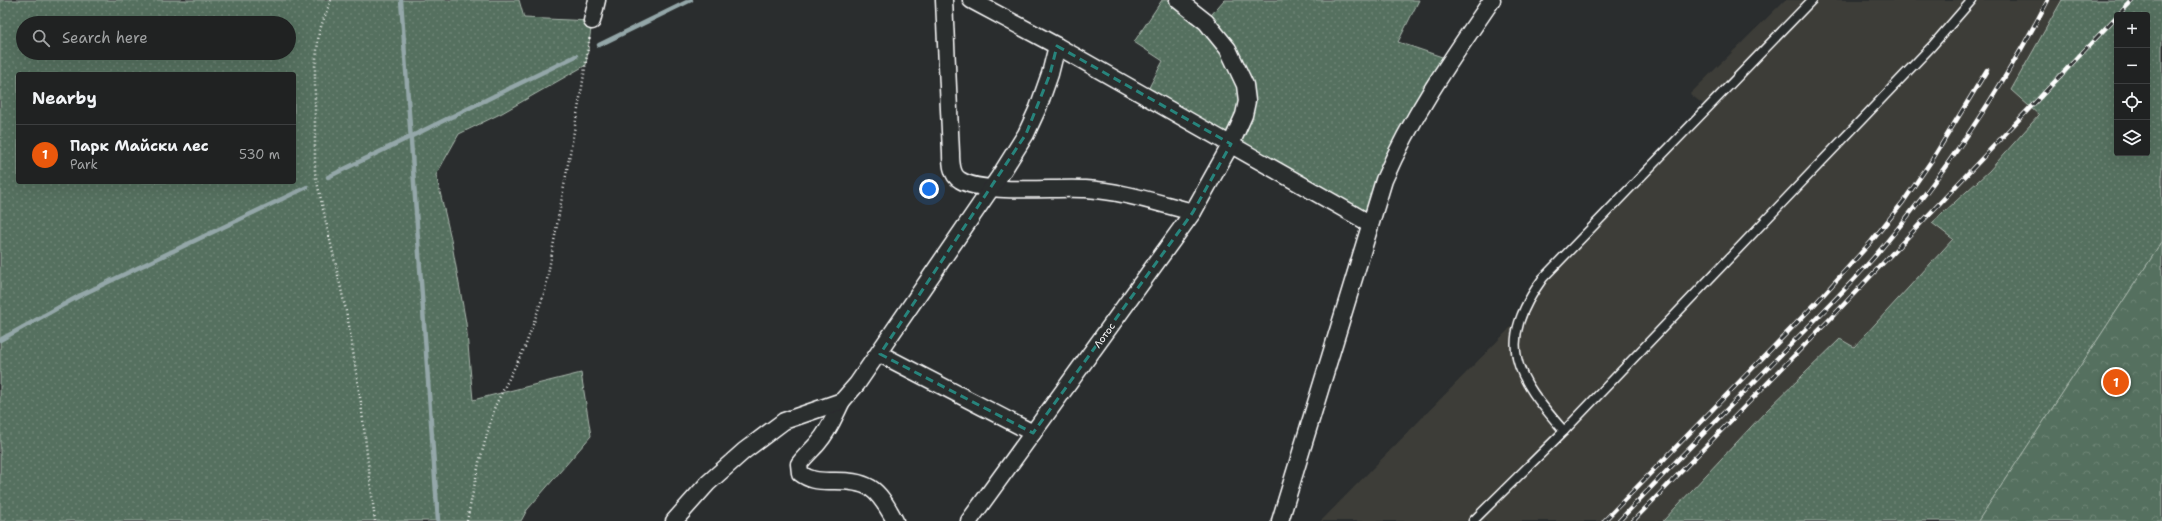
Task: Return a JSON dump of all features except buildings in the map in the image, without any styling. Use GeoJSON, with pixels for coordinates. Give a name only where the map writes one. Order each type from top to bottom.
{"type":"FeatureCollection","features":[{"type":"Feature","properties":{"kind":"street"},"geometry":{"type":"LineString","coordinates":[[592,21],[597,0]]}},
{"type":"Feature","properties":{"kind":"street"},"geometry":{"type":"LineString","coordinates":[[944,0],[952,169],[959,180],[991,187],[1085,188],[1117,192],[1193,212]]}},
{"type":"Feature","properties":{"kind":"street"},"geometry":{"type":"LineString","coordinates":[[971,0],[1057,46],[1369,223]]}},
{"type":"Feature","properties":{"kind":"street","name":"Лотос"},"geometry":{"type":"LineString","coordinates":[[969,521],[1193,212],[1231,144],[1244,115],[1247,101],[1245,85],[1228,49],[1206,22],[1178,0]]}},
{"type":"Feature","properties":{"kind":"street"},"geometry":{"type":"LineString","coordinates":[[1280,521],[1369,223],[1399,143],[1417,113],[1492,0]]}},
{"type":"Feature","properties":{"kind":"street"},"geometry":{"type":"LineString","coordinates":[[896,521],[885,501],[872,487],[857,482],[807,478],[800,474],[799,464],[825,433],[842,401],[880,354],[1026,134],[1038,108],[1050,74],[1057,46]]}},
{"type":"Feature","properties":{"kind":"street"},"geometry":{"type":"LineString","coordinates":[[880,354],[1033,433]]}},
{"type":"Feature","properties":{"kind":"street"},"geometry":{"type":"LineString","coordinates":[[674,521],[708,483],[744,451],[784,420],[842,401]]}},
{"type":"Feature","properties":{"kind":"lane"},"geometry":{"type":"LineString","coordinates":[[1564,431],[1536,399],[1518,366],[1515,343],[1519,319],[1527,300],[1543,278],[1812,0]]}},
{"type":"Feature","properties":{"kind":"lane"},"geometry":{"type":"LineString","coordinates":[[1473,521],[1564,431],[1927,51],[1972,0]]}},
{"type":"Feature","properties":{"kind":"path"},"geometry":{"type":"LineString","coordinates":[[331,0],[319,32],[315,68],[315,173],[348,320],[375,521]]}},
{"type":"Feature","properties":{"kind":"path"},"geometry":{"type":"LineString","coordinates":[[467,521],[479,463],[494,406],[525,347],[545,291],[582,87],[592,21]]}},
{"type":"Feature","properties":{"kind":"highlighted area"},"geometry":{"type":"Polygon","coordinates":[[[1057,46],[1231,144],[1193,212],[1033,433],[880,354],[1026,134],[1050,74],[1057,46]]]}},
{"type":"Feature","properties":{"kind":"shaded area"},"geometry":{"type":"Polygon","coordinates":[[[1785,0],[2062,0],[2042,36],[2039,115],[1989,171],[1933,223],[1953,239],[1854,347],[1840,339],[1765,412],[1663,521],[1321,521],[1519,319],[1527,300],[1707,107],[1690,94],[1785,0]]]}},
{"type":"Feature","properties":{"kind":"green space"},"geometry":{"type":"Polygon","coordinates":[[[0,0],[519,0],[524,18],[592,21],[586,65],[502,113],[459,134],[436,175],[451,239],[466,323],[473,400],[581,373],[591,436],[527,510],[521,521],[0,521],[0,0]]]}},
{"type":"Feature","properties":{"kind":"green space"},"geometry":{"type":"Polygon","coordinates":[[[1162,0],[1178,0],[1206,21],[1224,0],[1419,0],[1398,42],[1451,60],[1369,223],[1145,95],[1163,61],[1134,42],[1162,0]]]}},
{"type":"Feature","properties":{"kind":"green space"},"geometry":{"type":"Polygon","coordinates":[[[2062,0],[2162,0],[2162,242],[1978,521],[1663,521],[1765,412],[1840,339],[1854,347],[1953,239],[1932,223],[1989,171],[2039,115],[2011,90],[2062,0]]]}},
{"type":"Feature","properties":{"kind":"green space"},"geometry":{"type":"Polygon","coordinates":[[[2162,242],[2162,521],[1978,521],[2162,242]]]}},
{"type":"Feature","properties":{"kind":"waterway"},"geometry":{"type":"LineString","coordinates":[[401,0],[438,521]]}},
{"type":"Feature","properties":{"kind":"waterway"},"geometry":{"type":"LineString","coordinates":[[599,45],[691,0]]}},
{"type":"Feature","properties":{"kind":"waterway"},"geometry":{"type":"LineString","coordinates":[[328,177],[576,56]]}},
{"type":"Feature","properties":{"kind":"waterway"},"geometry":{"type":"LineString","coordinates":[[0,340],[81,295],[307,187]]}},
{"type":"Feature","properties":{"kind":"railway"},"geometry":{"type":"LineString","coordinates":[[1619,521],[1861,272],[1905,220],[1972,129],[2012,66],[2048,0]]}},
{"type":"Feature","properties":{"kind":"railway"},"geometry":{"type":"LineString","coordinates":[[2121,12],[2133,0]]}},
{"type":"Feature","properties":{"kind":"railway"},"geometry":{"type":"LineString","coordinates":[[1633,521],[1830,319],[2114,19]]}},
{"type":"Feature","properties":{"kind":"railway"},"geometry":{"type":"LineString","coordinates":[[1604,521],[1815,304],[1871,242],[1903,202],[1932,160],[1987,70]]}},
{"type":"Feature","properties":{"kind":"place","name":"Парк Майски лес"},"geometry":{"type":"Point","coordinates":[2116,382]}}]}
